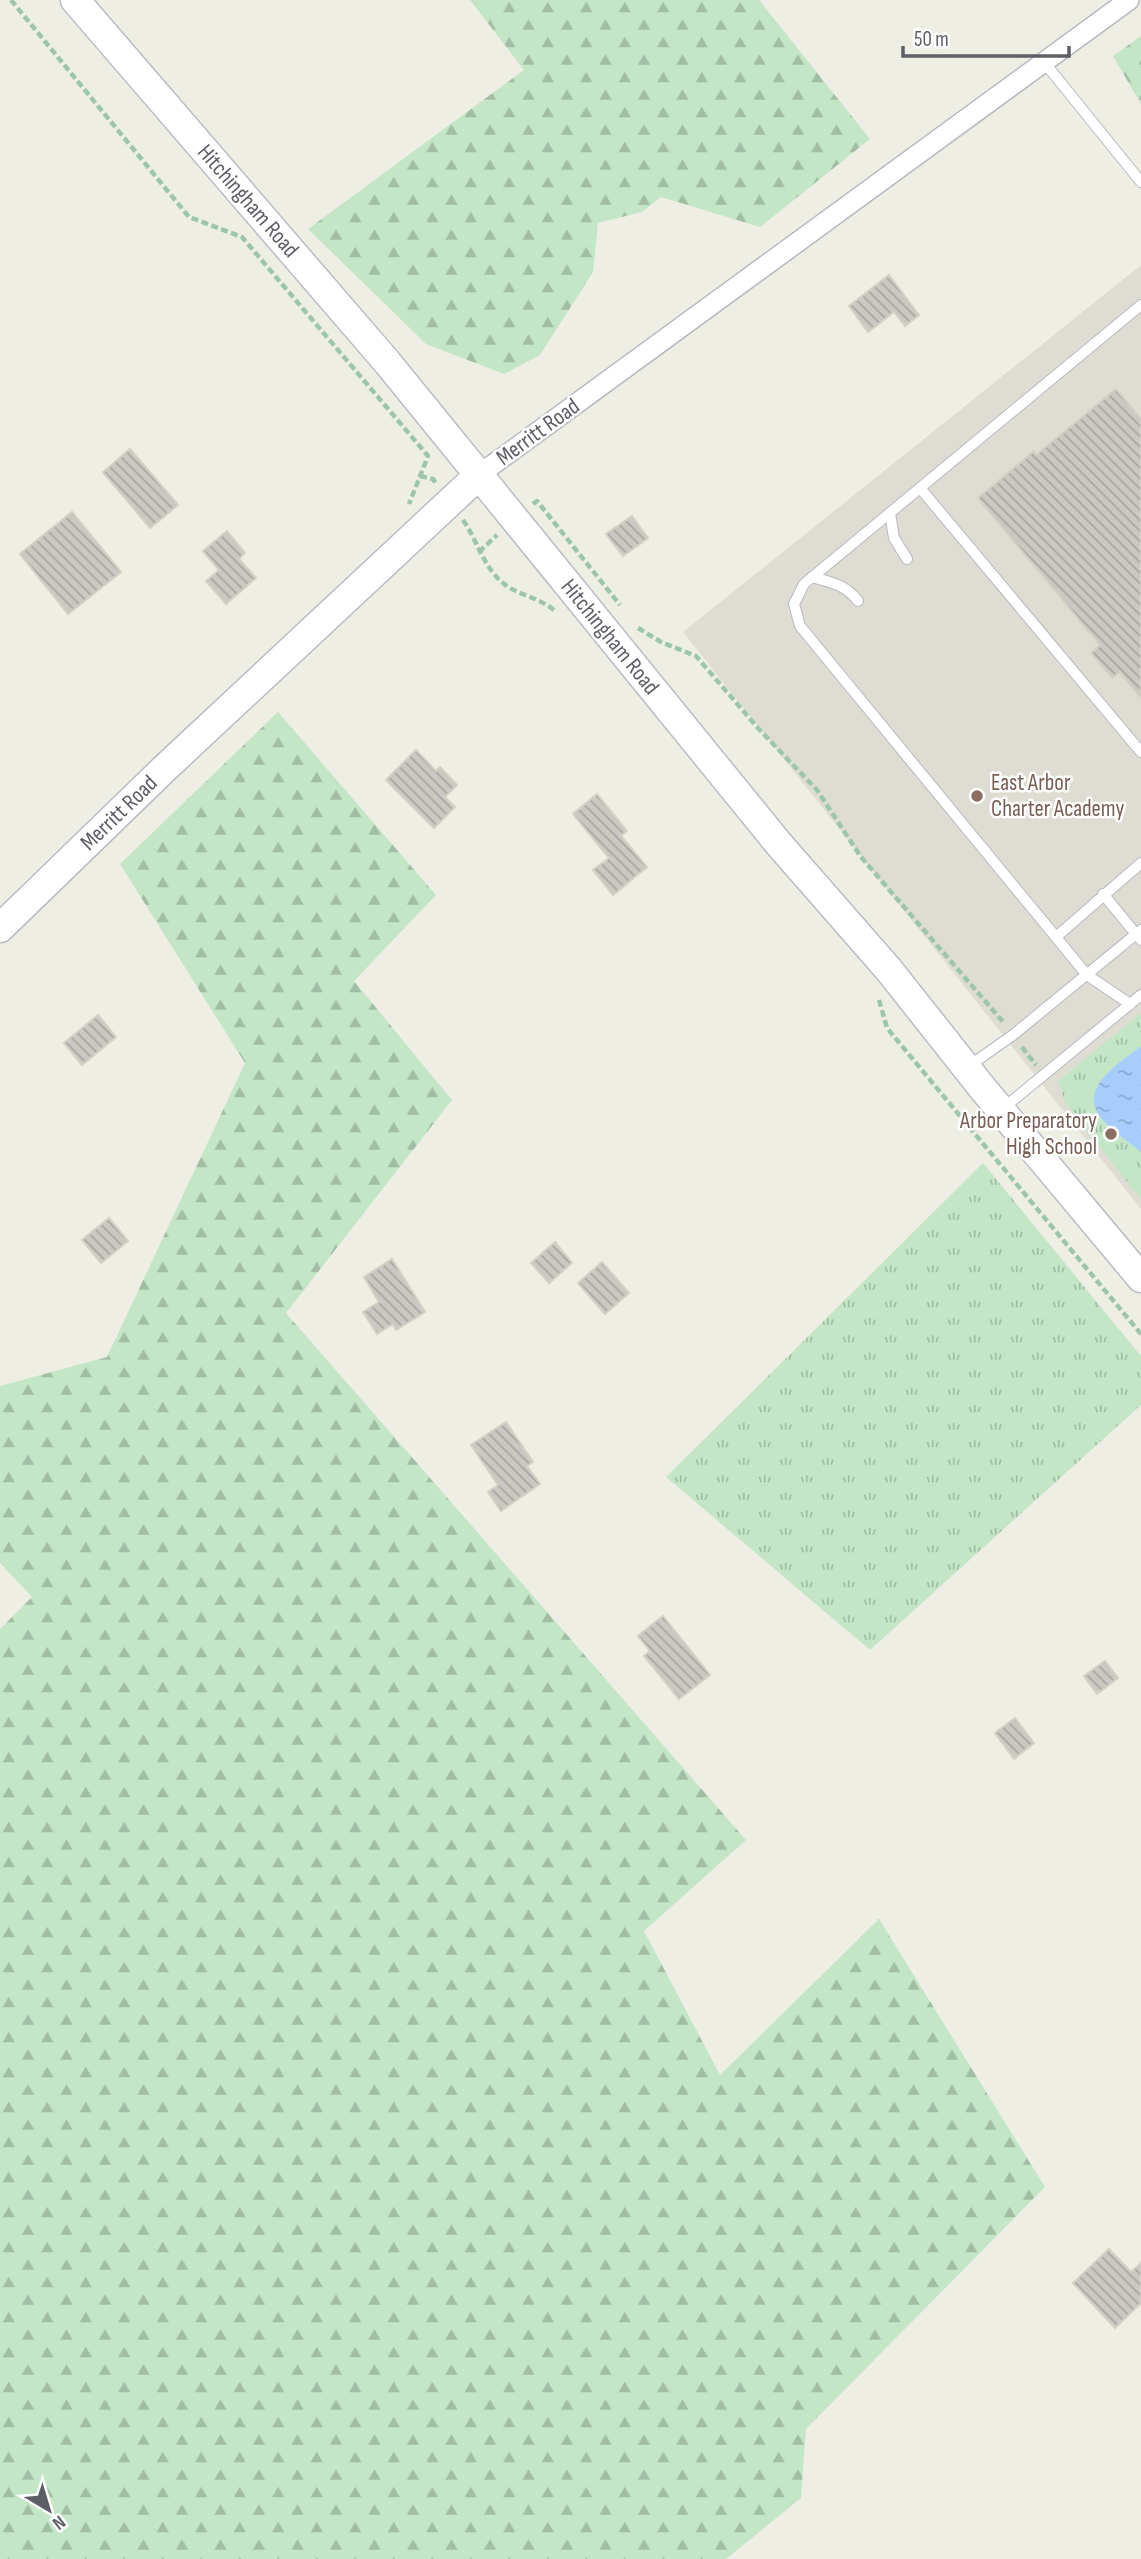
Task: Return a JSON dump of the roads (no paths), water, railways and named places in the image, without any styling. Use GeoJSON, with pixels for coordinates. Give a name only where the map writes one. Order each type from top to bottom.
{"type":"FeatureCollection","features":[{"type":"Feature","properties":{"kind":"street","name":"Hitchingham Road"},"geometry":{"type":"LineString","coordinates":[[75,0],[387,362],[778,843],[889,971],[1141,1278]]}},
{"type":"Feature","properties":{"kind":"street","name":"Merritt Road"},"geometry":{"type":"LineString","coordinates":[[0,928],[164,769],[480,474],[1129,0]]}},
{"type":"Feature","properties":{"kind":"lane"},"geometry":{"type":"LineString","coordinates":[[1044,62],[1141,182]]}},
{"type":"Feature","properties":{"kind":"lane"},"geometry":{"type":"LineString","coordinates":[[1130,1004],[1087,975],[800,626],[793,604],[804,584],[812,577],[1141,305]]}},
{"type":"Feature","properties":{"kind":"lane"},"geometry":{"type":"LineString","coordinates":[[920,488],[1141,752]]}},
{"type":"Feature","properties":{"kind":"lane"},"geometry":{"type":"LineString","coordinates":[[890,513],[894,538],[907,559]]}},
{"type":"Feature","properties":{"kind":"lane"},"geometry":{"type":"LineString","coordinates":[[812,577],[838,584],[858,601]]}},
{"type":"Feature","properties":{"kind":"lane"},"geometry":{"type":"LineString","coordinates":[[1056,937],[1141,863]]}},
{"type":"Feature","properties":{"kind":"lane"},"geometry":{"type":"LineString","coordinates":[[967,1068],[1013,1035],[1139,934],[1103,894]]}},
{"type":"Feature","properties":{"kind":"lane"},"geometry":{"type":"LineString","coordinates":[[1001,1110],[1141,995]]}},
{"type":"Feature","properties":{"kind":"water"},"geometry":{"type":"Polygon","coordinates":[[[1141,1046],[1141,1152],[1099,1115],[1095,1094],[1106,1075],[1141,1046]]]}},
{"type":"Feature","properties":{"kind":"place","name":"East Arbor Charter Academy"},"geometry":{"type":"Point","coordinates":[977,796]}},
{"type":"Feature","properties":{"kind":"place","name":"Arbor Preparatory High School"},"geometry":{"type":"Point","coordinates":[1111,1134]}}]}
